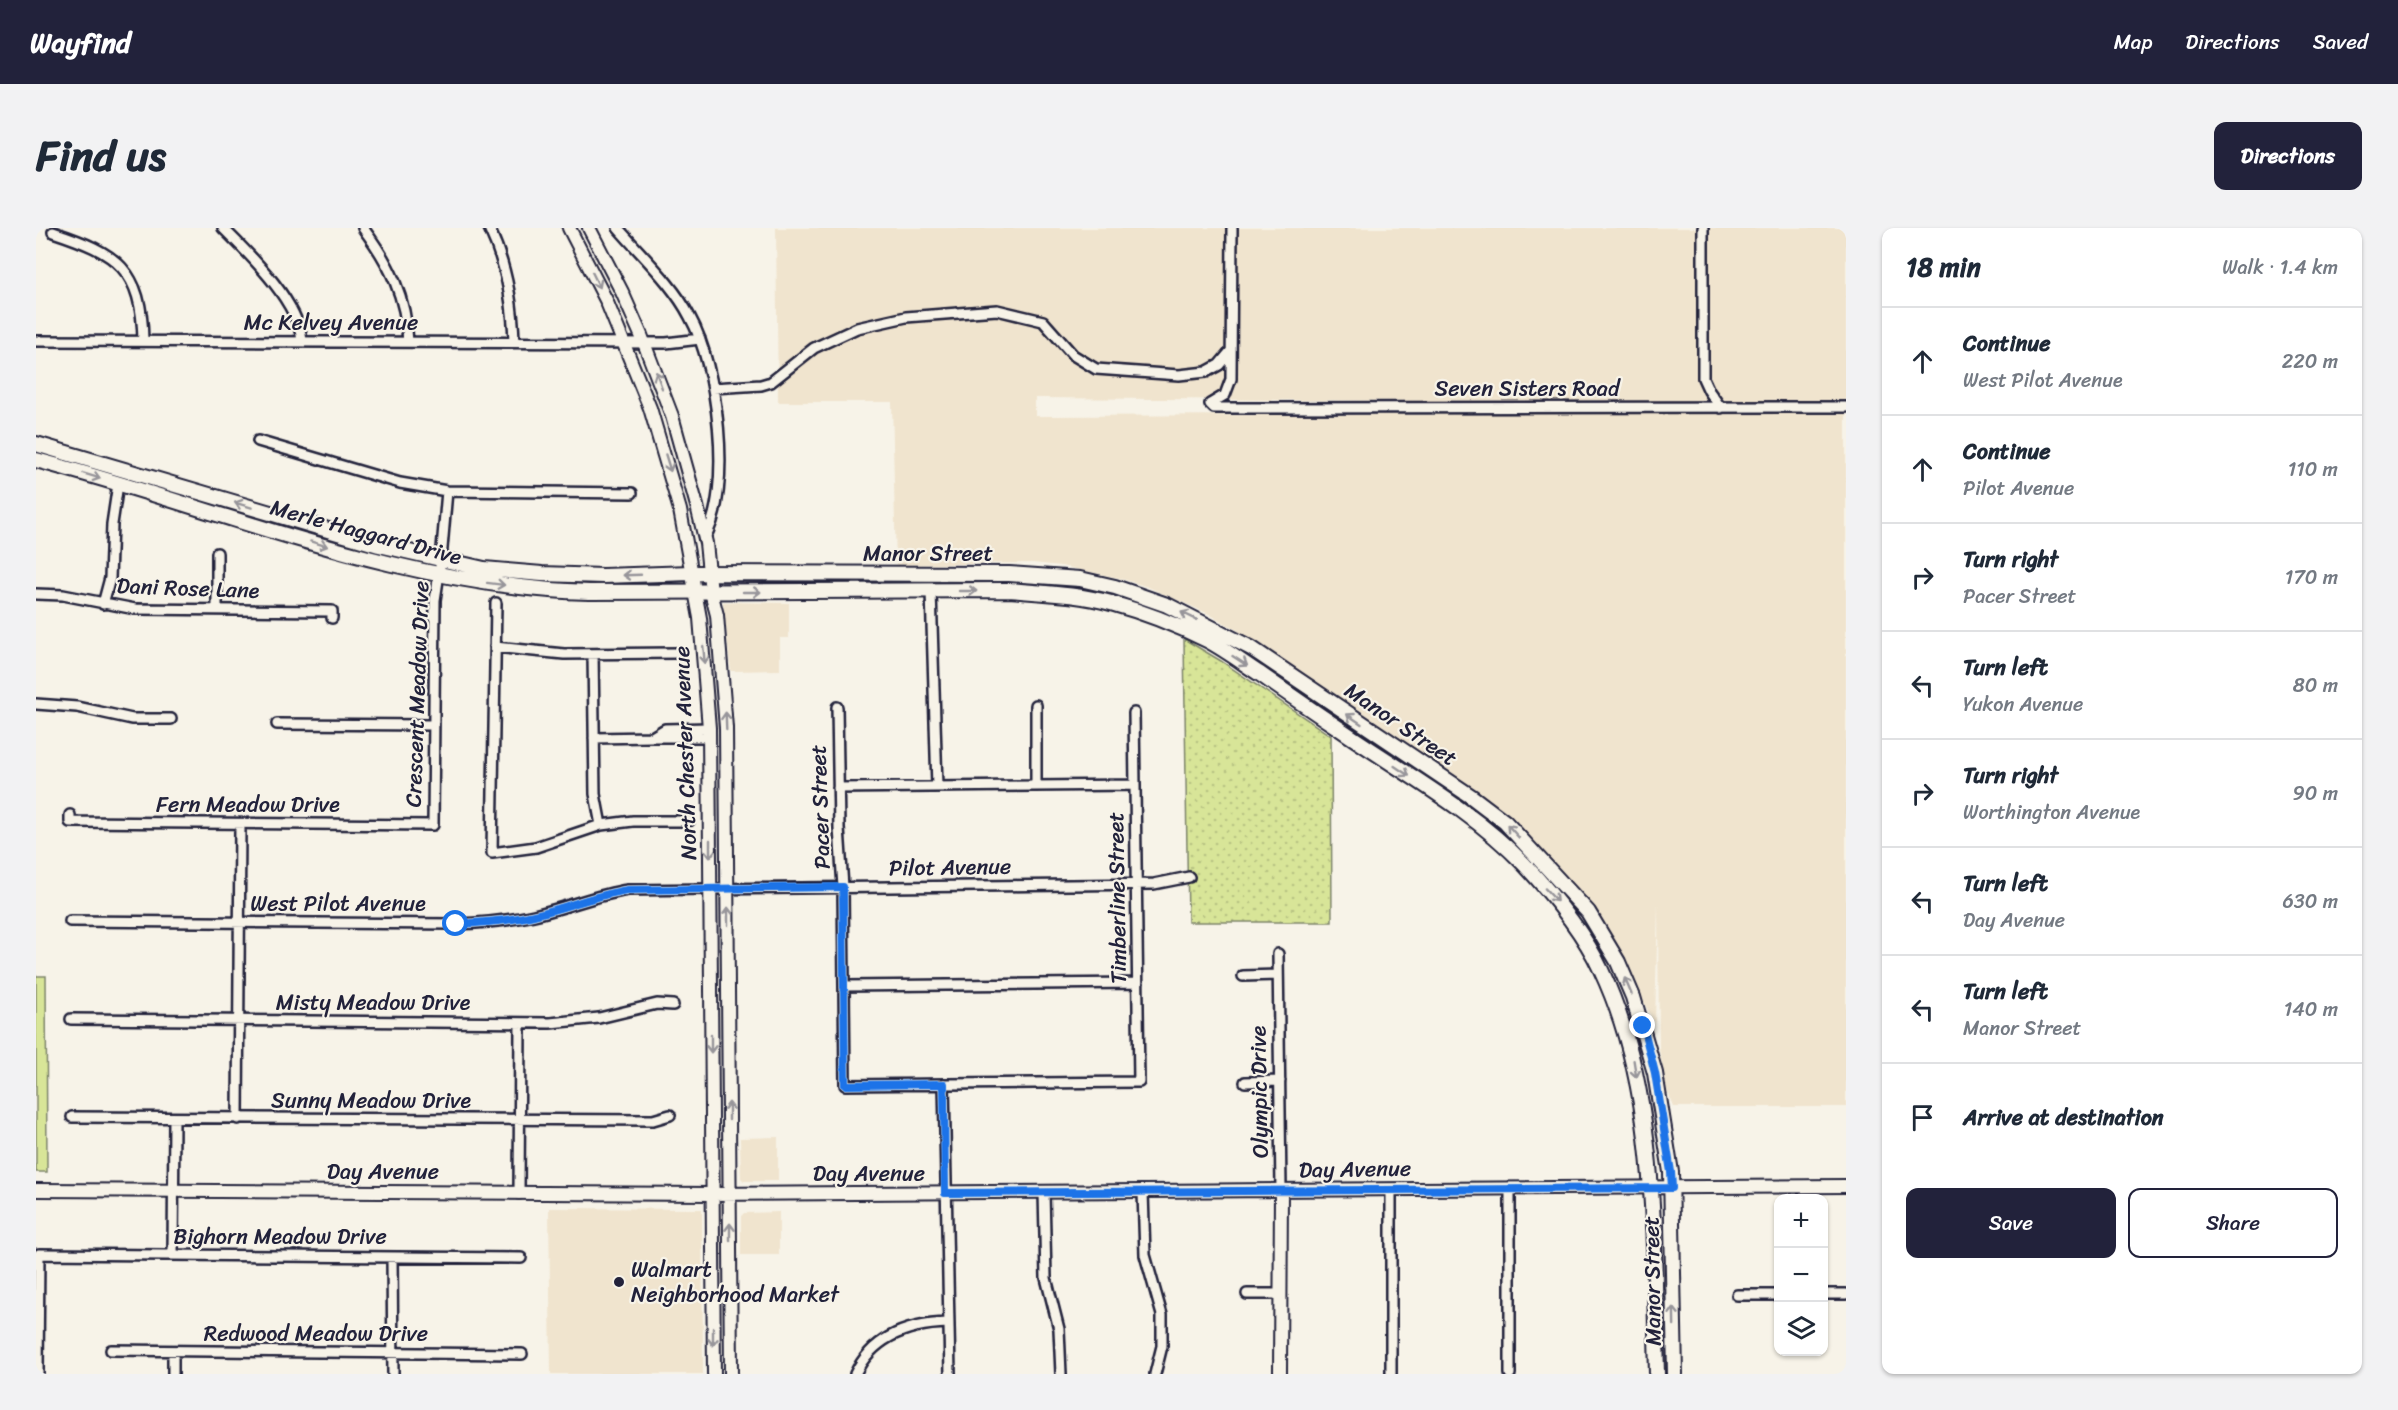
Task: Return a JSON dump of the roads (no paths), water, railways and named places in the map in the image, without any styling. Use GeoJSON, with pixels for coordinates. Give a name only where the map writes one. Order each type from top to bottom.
{"type":"FeatureCollection","features":[{"type":"Feature","properties":{"kind":"main road","name":"North Chester Avenue"},"geometry":{"type":"LineString","coordinates":[[569,228],[625,341],[650,408],[671,474],[688,547],[700,618],[709,733],[714,1374]]}},
{"type":"Feature","properties":{"kind":"main road","name":"North Chester Avenue"},"geometry":{"type":"LineString","coordinates":[[589,228],[622,292],[672,416],[704,538],[711,592],[717,615],[724,690],[728,887],[731,1374]]}},
{"type":"Feature","properties":{"kind":"main road","name":"Merle Haggard Drive"},"geometry":{"type":"LineString","coordinates":[[36,444],[335,532],[441,560],[502,571],[562,576],[691,573]]}},
{"type":"Feature","properties":{"kind":"main road","name":"Merle Haggard Drive"},"geometry":{"type":"LineString","coordinates":[[36,460],[372,559],[439,576],[506,586],[567,591],[694,591]]}},
{"type":"Feature","properties":{"kind":"main road","name":"Manor Street"},"geometry":{"type":"LineString","coordinates":[[691,573],[1010,574],[1080,579],[1115,587],[1167,605],[1251,648],[1505,822],[1588,912],[1618,962],[1648,1041],[1671,1172],[1675,1374]]}},
{"type":"Feature","properties":{"kind":"main road","name":"Manor Street"},"geometry":{"type":"LineString","coordinates":[[694,591],[1009,590],[1078,596],[1117,605],[1161,620],[1209,641],[1461,810],[1489,832],[1524,865],[1556,901],[1600,968],[1632,1053],[1652,1189],[1658,1374]]}},
{"type":"Feature","properties":{"kind":"main road","name":"Day Avenue"},"geometry":{"type":"LineString","coordinates":[[36,1190],[730,1194],[1846,1186]]}},
{"type":"Feature","properties":{"kind":"main road","name":"Olympic Drive"},"geometry":{"type":"LineString","coordinates":[[1280,1374],[1281,1190]]}},
{"type":"Feature","properties":{"kind":"street"},"geometry":{"type":"LineString","coordinates":[[223,228],[259,267],[295,314],[302,341]]}},
{"type":"Feature","properties":{"kind":"street"},"geometry":{"type":"LineString","coordinates":[[363,228],[395,278],[404,308],[408,342]]}},
{"type":"Feature","properties":{"kind":"street"},"geometry":{"type":"LineString","coordinates":[[489,228],[506,276],[511,299],[514,342]]}},
{"type":"Feature","properties":{"kind":"street"},"geometry":{"type":"LineString","coordinates":[[618,228],[679,300],[700,339],[713,388],[717,430],[718,497],[713,525],[704,538]]}},
{"type":"Feature","properties":{"kind":"street"},"geometry":{"type":"LineString","coordinates":[[713,388],[761,385],[771,382],[814,348],[857,328],[906,317],[996,310],[1043,321],[1073,355],[1096,369],[1179,375],[1206,372],[1219,365],[1230,352],[1232,228]]}},
{"type":"Feature","properties":{"kind":"street"},"geometry":{"type":"LineString","coordinates":[[1703,228],[1702,370],[1709,391],[1721,408]]}},
{"type":"Feature","properties":{"kind":"street"},"geometry":{"type":"LineString","coordinates":[[53,232],[103,251],[123,268],[141,304],[143,341]]}},
{"type":"Feature","properties":{"kind":"street","name":"Mc Kelvey Avenue"},"geometry":{"type":"LineString","coordinates":[[36,341],[644,342],[700,339]]}},
{"type":"Feature","properties":{"kind":"street","name":"Seven Sisters Road"},"geometry":{"type":"LineString","coordinates":[[1230,352],[1230,385],[1225,395],[1210,404],[1214,408],[1846,407]]}},
{"type":"Feature","properties":{"kind":"street"},"geometry":{"type":"LineString","coordinates":[[258,441],[400,483],[447,491],[632,493]]}},
{"type":"Feature","properties":{"kind":"street"},"geometry":{"type":"LineString","coordinates":[[103,604],[110,578],[112,524],[118,484]]}},
{"type":"Feature","properties":{"kind":"street","name":"Crescent Meadow Drive"},"geometry":{"type":"LineString","coordinates":[[433,825],[435,600],[447,491]]}},
{"type":"Feature","properties":{"kind":"street"},"geometry":{"type":"LineString","coordinates":[[217,553],[217,610]]}},
{"type":"Feature","properties":{"kind":"street"},"geometry":{"type":"LineString","coordinates":[[931,591],[937,787]]}},
{"type":"Feature","properties":{"kind":"street","name":"Dani Rose Lane"},"geometry":{"type":"LineString","coordinates":[[36,594],[71,597],[135,609],[332,611],[332,618]]}},
{"type":"Feature","properties":{"kind":"street"},"geometry":{"type":"LineString","coordinates":[[496,603],[492,853],[536,847],[601,825],[633,821],[689,821]]}},
{"type":"Feature","properties":{"kind":"street"},"geometry":{"type":"LineString","coordinates":[[495,647],[593,654],[678,653]]}},
{"type":"Feature","properties":{"kind":"street"},"geometry":{"type":"LineString","coordinates":[[593,654],[595,794],[601,825]]}},
{"type":"Feature","properties":{"kind":"street"},"geometry":{"type":"LineString","coordinates":[[36,704],[68,706],[132,719],[171,719]]}},
{"type":"Feature","properties":{"kind":"street"},"geometry":{"type":"LineString","coordinates":[[1035,705],[1036,786]]}},
{"type":"Feature","properties":{"kind":"street","name":"Pacer Street"},"geometry":{"type":"LineString","coordinates":[[837,707],[843,887],[845,1085],[944,1084]]}},
{"type":"Feature","properties":{"kind":"street","name":"Timberline Street"},"geometry":{"type":"LineString","coordinates":[[944,1084],[1139,1082],[1134,713]]}},
{"type":"Feature","properties":{"kind":"street"},"geometry":{"type":"LineString","coordinates":[[277,724],[433,725]]}},
{"type":"Feature","properties":{"kind":"street"},"geometry":{"type":"LineString","coordinates":[[594,738],[652,737],[664,729],[709,733]]}},
{"type":"Feature","properties":{"kind":"street"},"geometry":{"type":"LineString","coordinates":[[838,788],[1135,785]]}},
{"type":"Feature","properties":{"kind":"street","name":"Fern Meadow Drive"},"geometry":{"type":"LineString","coordinates":[[70,815],[70,822],[433,825]]}},
{"type":"Feature","properties":{"kind":"street"},"geometry":{"type":"LineString","coordinates":[[238,1119],[240,824]]}},
{"type":"Feature","properties":{"kind":"street","name":"Pilot Avenue"},"geometry":{"type":"LineString","coordinates":[[710,887],[1154,884],[1189,877]]}},
{"type":"Feature","properties":{"kind":"street","name":"West Pilot Avenue"},"geometry":{"type":"LineString","coordinates":[[70,921],[482,923],[534,915],[619,891],[710,887]]}},
{"type":"Feature","properties":{"kind":"street","name":"Olympic Drive"},"geometry":{"type":"LineString","coordinates":[[1278,954],[1281,1190]]}},
{"type":"Feature","properties":{"kind":"street"},"geometry":{"type":"LineString","coordinates":[[1244,976],[1278,975]]}},
{"type":"Feature","properties":{"kind":"street"},"geometry":{"type":"LineString","coordinates":[[844,986],[1138,983]]}},
{"type":"Feature","properties":{"kind":"street","name":"Misty Meadow Drive"},"geometry":{"type":"LineString","coordinates":[[71,1019],[520,1023],[575,1021],[623,1013],[657,1004],[673,1005]]}},
{"type":"Feature","properties":{"kind":"street"},"geometry":{"type":"LineString","coordinates":[[519,1194],[520,1023]]}},
{"type":"Feature","properties":{"kind":"street"},"geometry":{"type":"LineString","coordinates":[[1245,1082],[1280,1082]]}},
{"type":"Feature","properties":{"kind":"street"},"geometry":{"type":"LineString","coordinates":[[944,1084],[950,1374]]}},
{"type":"Feature","properties":{"kind":"street","name":"Sunny Meadow Drive"},"geometry":{"type":"LineString","coordinates":[[72,1118],[519,1121],[653,1120],[670,1115]]}},
{"type":"Feature","properties":{"kind":"street"},"geometry":{"type":"LineString","coordinates":[[173,1255],[174,1118]]}},
{"type":"Feature","properties":{"kind":"street"},"geometry":{"type":"LineString","coordinates":[[1510,1188],[1510,1374]]}},
{"type":"Feature","properties":{"kind":"street"},"geometry":{"type":"LineString","coordinates":[[1391,1190],[1391,1374]]}},
{"type":"Feature","properties":{"kind":"street"},"geometry":{"type":"LineString","coordinates":[[1143,1191],[1146,1255],[1160,1300],[1163,1330],[1162,1346],[1155,1374]]}},
{"type":"Feature","properties":{"kind":"street"},"geometry":{"type":"LineString","coordinates":[[1044,1192],[1046,1278],[1059,1329],[1061,1374]]}},
{"type":"Feature","properties":{"kind":"street","name":"Bighorn Meadow Drive"},"geometry":{"type":"LineString","coordinates":[[37,1373],[39,1254],[521,1258]]}},
{"type":"Feature","properties":{"kind":"street"},"geometry":{"type":"LineString","coordinates":[[392,1257],[393,1374]]}},
{"type":"Feature","properties":{"kind":"street"},"geometry":{"type":"LineString","coordinates":[[1247,1294],[1281,1294]]}},
{"type":"Feature","properties":{"kind":"street"},"geometry":{"type":"LineString","coordinates":[[1828,1294],[1846,1294]]}},
{"type":"Feature","properties":{"kind":"street"},"geometry":{"type":"LineString","coordinates":[[1737,1295],[1774,1295]]}},
{"type":"Feature","properties":{"kind":"street"},"geometry":{"type":"LineString","coordinates":[[855,1374],[873,1348],[893,1334],[918,1325],[948,1323]]}},
{"type":"Feature","properties":{"kind":"street","name":"Redwood Meadow Drive"},"geometry":{"type":"LineString","coordinates":[[111,1350],[522,1354]]}},
{"type":"Feature","properties":{"kind":"street"},"geometry":{"type":"LineString","coordinates":[[173,1351],[173,1374]]}},
{"type":"Feature","properties":{"kind":"place","name":"Walmart Neighborhood Market"},"geometry":{"type":"Point","coordinates":[619,1282]}}]}
